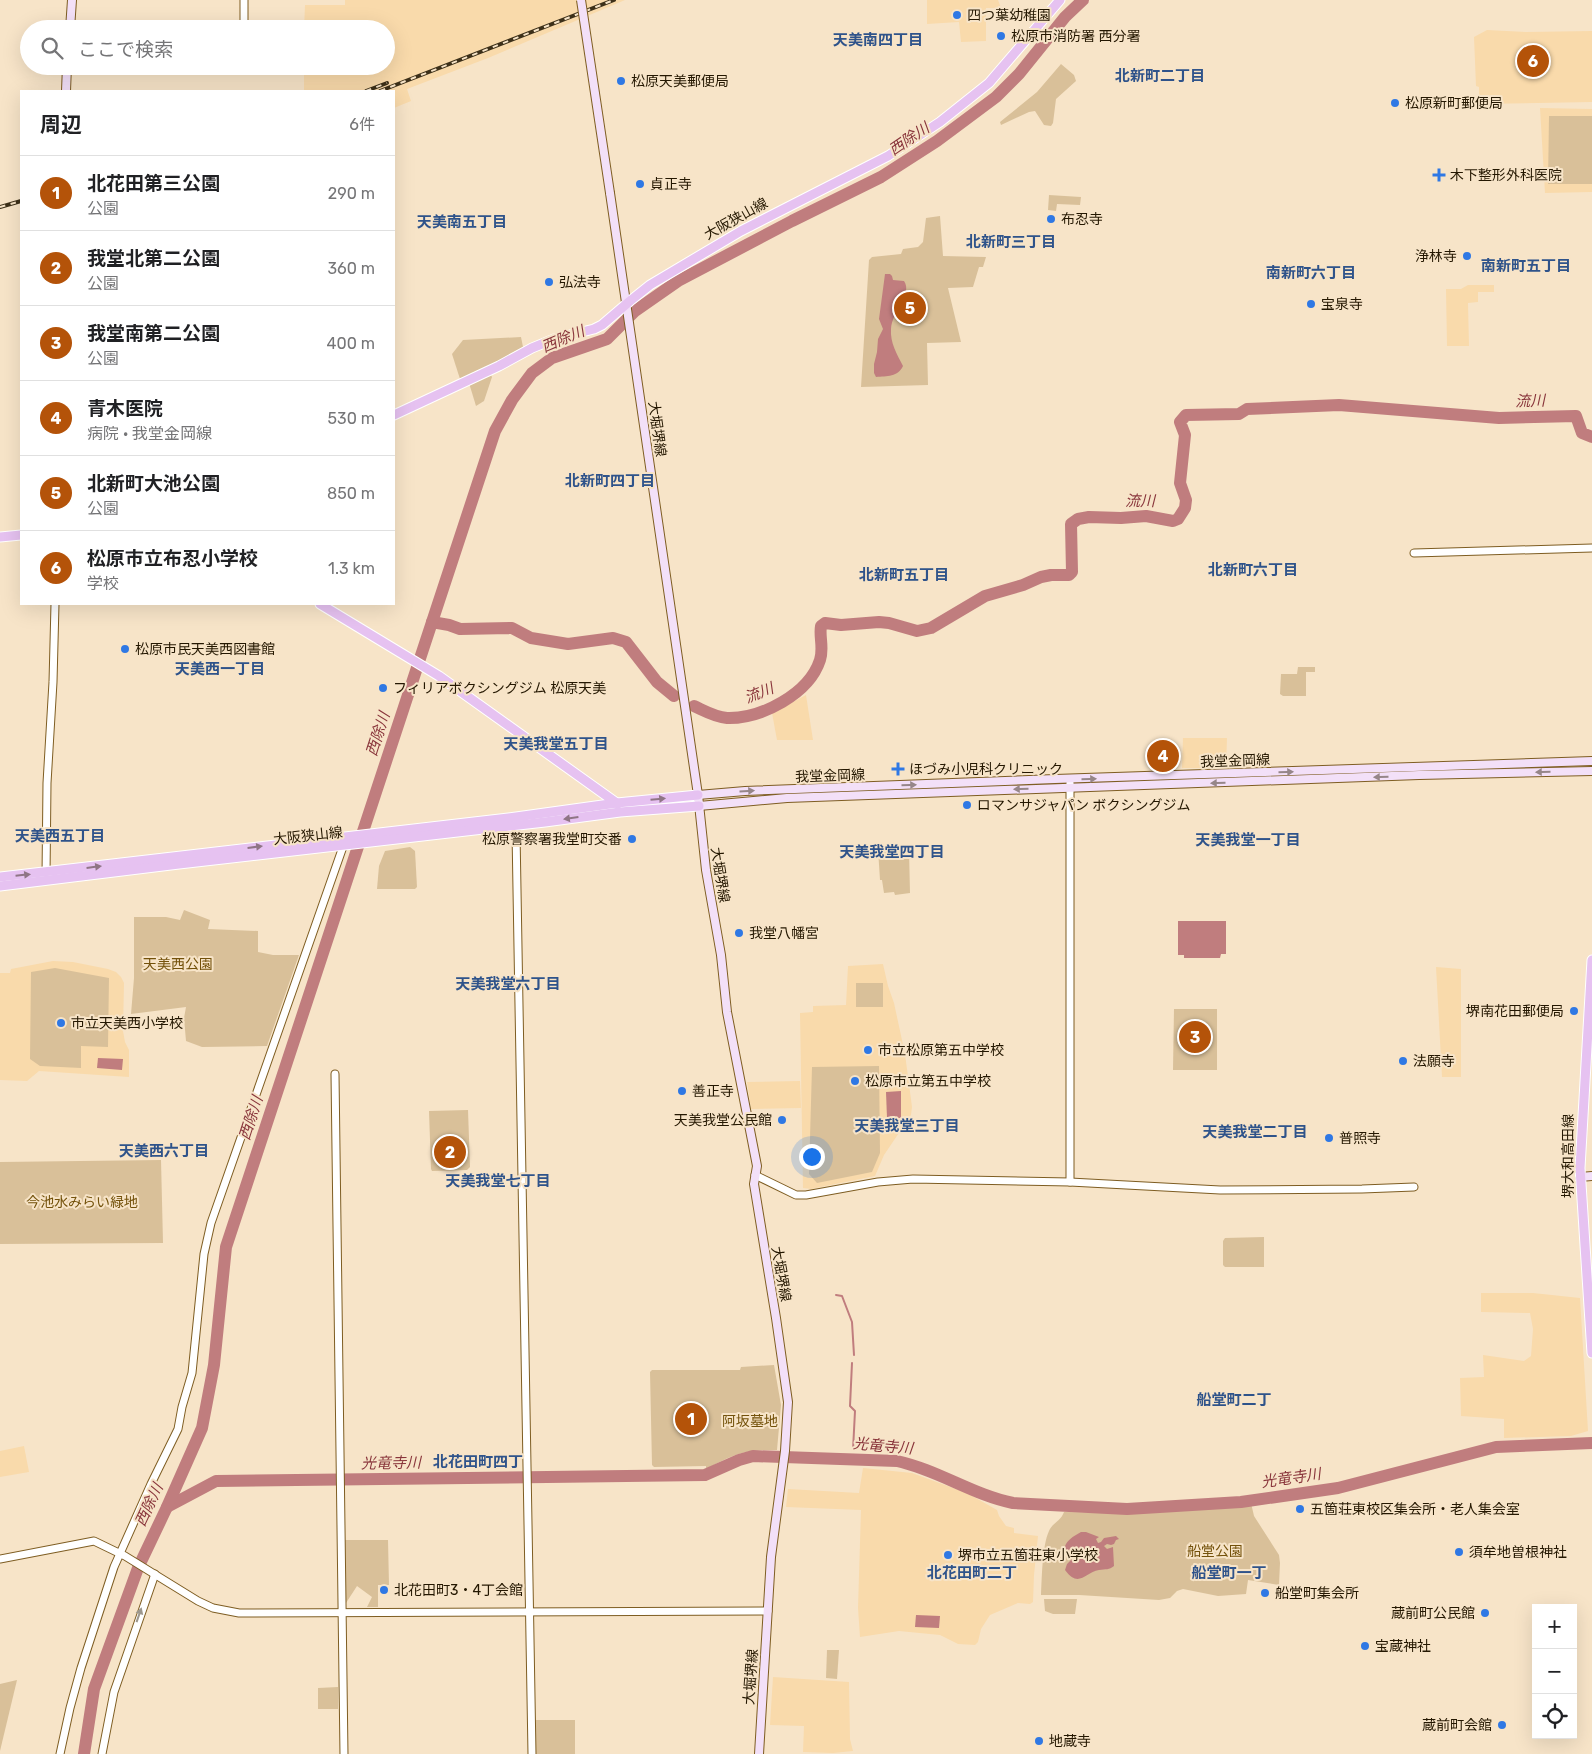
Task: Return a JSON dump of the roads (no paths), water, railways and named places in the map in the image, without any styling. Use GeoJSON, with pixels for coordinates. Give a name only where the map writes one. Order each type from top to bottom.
{"type":"FeatureCollection","features":[{"type":"Feature","properties":{"kind":"main road"},"geometry":{"type":"LineString","coordinates":[[71,20],[72,0]]}},
{"type":"Feature","properties":{"kind":"main road","name":"大堀堺線"},"geometry":{"type":"LineString","coordinates":[[581,0],[698,795],[706,870],[727,1012],[757,1166],[754,1184],[788,1402],[784,1457],[771,1557],[759,1754]]}},
{"type":"Feature","properties":{"kind":"main road","name":"大阪狭山線"},"geometry":{"type":"LineString","coordinates":[[395,414],[499,366],[532,348],[554,339],[594,329],[602,325],[670,273],[741,231],[888,156],[940,122],[989,83],[1060,0]]}},
{"type":"Feature","properties":{"kind":"main road"},"geometry":{"type":"LineString","coordinates":[[66,90],[67,75]]}},
{"type":"Feature","properties":{"kind":"main road"},"geometry":{"type":"LineString","coordinates":[[0,537],[20,535]]}},
{"type":"Feature","properties":{"kind":"main road"},"geometry":{"type":"LineString","coordinates":[[322,605],[435,674],[618,807]]}},
{"type":"Feature","properties":{"kind":"main road","name":"我堂金岡線"},"geometry":{"type":"LineString","coordinates":[[698,795],[745,791],[1592,761]]}},
{"type":"Feature","properties":{"kind":"main road","name":"我堂金岡線"},"geometry":{"type":"LineString","coordinates":[[699,806],[786,798],[1592,771]]}},
{"type":"Feature","properties":{"kind":"main road","name":"大阪狭山線"},"geometry":{"type":"LineString","coordinates":[[0,886],[46,877],[380,837],[698,795]]}},
{"type":"Feature","properties":{"kind":"main road","name":"大阪狭山線"},"geometry":{"type":"LineString","coordinates":[[618,807],[699,806]]}},
{"type":"Feature","properties":{"kind":"main road","name":"大阪狭山線"},"geometry":{"type":"LineString","coordinates":[[0,877],[46,877]]}},
{"type":"Feature","properties":{"kind":"main road","name":"堺大和高田線"},"geometry":{"type":"LineString","coordinates":[[1592,960],[1580,1177],[1592,1353]]}},
{"type":"Feature","properties":{"kind":"main road"},"geometry":{"type":"LineString","coordinates":[[1580,1177],[1592,1176]]}},
{"type":"Feature","properties":{"kind":"street"},"geometry":{"type":"LineString","coordinates":[[244,0],[244,20]]}},
{"type":"Feature","properties":{"kind":"street"},"geometry":{"type":"LineString","coordinates":[[1414,553],[1592,548]]}},
{"type":"Feature","properties":{"kind":"street"},"geometry":{"type":"LineString","coordinates":[[46,877],[47,783],[55,605]]}},
{"type":"Feature","properties":{"kind":"street"},"geometry":{"type":"LineString","coordinates":[[1070,779],[1070,1182]]}},
{"type":"Feature","properties":{"kind":"street"},"geometry":{"type":"LineString","coordinates":[[516,832],[532,1754]]}},
{"type":"Feature","properties":{"kind":"street"},"geometry":{"type":"LineString","coordinates":[[60,1754],[81,1668],[122,1554],[178,1429],[192,1373],[204,1254],[211,1223],[348,841]]}},
{"type":"Feature","properties":{"kind":"street"},"geometry":{"type":"LineString","coordinates":[[335,1074],[344,1754]]}},
{"type":"Feature","properties":{"kind":"street"},"geometry":{"type":"LineString","coordinates":[[756,1175],[796,1195],[806,1195],[894,1180],[1070,1182],[1220,1190],[1414,1187]]}},
{"type":"Feature","properties":{"kind":"street"},"geometry":{"type":"LineString","coordinates":[[0,1559],[94,1541],[122,1554],[198,1601],[228,1612],[768,1611]]}},
{"type":"Feature","properties":{"kind":"street"},"geometry":{"type":"LineString","coordinates":[[102,1754],[114,1692],[152,1572]]}},
{"type":"Feature","properties":{"kind":"waterway","name":"西除川"},"geometry":{"type":"LineString","coordinates":[[84,1754],[94,1689],[138,1568],[202,1428],[214,1365],[226,1247],[495,431],[512,400],[532,373],[552,358],[607,339],[635,311],[678,281],[881,177],[937,141],[996,97],[1019,74],[1065,17],[1083,0]]}},
{"type":"Feature","properties":{"kind":"waterway","name":"流川"},"geometry":{"type":"LineString","coordinates":[[694,706],[714,715],[727,718],[740,717],[768,709],[795,694],[806,684],[820,660],[822,647],[821,626],[825,623],[841,625],[879,622],[917,631],[931,628],[985,596],[1023,585],[1041,577],[1069,575],[1072,572],[1071,524],[1078,519],[1089,517],[1121,518],[1146,516],[1173,521],[1178,519],[1185,508],[1186,500],[1180,483],[1185,435],[1180,422],[1186,415],[1239,414],[1247,409],[1339,405],[1499,418],[1576,416],[1582,433],[1592,437]]}},
{"type":"Feature","properties":{"kind":"waterway","name":"流川"},"geometry":{"type":"LineString","coordinates":[[432,622],[460,629],[512,628],[531,638],[568,644],[613,638],[626,642],[657,682],[674,696]]}},
{"type":"Feature","properties":{"kind":"waterway"},"geometry":{"type":"LineString","coordinates":[[836,1295],[842,1296],[852,1322],[854,1355]]}},
{"type":"Feature","properties":{"kind":"waterway"},"geometry":{"type":"LineString","coordinates":[[852,1363],[850,1406],[855,1411],[853,1450]]}},
{"type":"Feature","properties":{"kind":"waterway","name":"光竜寺川"},"geometry":{"type":"LineString","coordinates":[[167,1507],[216,1481],[705,1475],[753,1456],[897,1461],[927,1470],[984,1494],[1013,1503],[1127,1509],[1241,1502],[1338,1488],[1496,1447],[1592,1443]]}},
{"type":"Feature","properties":{"kind":"railway"},"geometry":{"type":"LineString","coordinates":[[383,90],[614,0]]}},
{"type":"Feature","properties":{"kind":"railway"},"geometry":{"type":"LineString","coordinates":[[369,90],[387,83]]}},
{"type":"Feature","properties":{"kind":"railway"},"geometry":{"type":"LineString","coordinates":[[0,207],[20,201]]}},
{"type":"Feature","properties":{"kind":"place","name":"四つ葉幼稚園"},"geometry":{"type":"Point","coordinates":[957,15]}},
{"type":"Feature","properties":{"kind":"place","name":"松原市消防署 西分署"},"geometry":{"type":"Point","coordinates":[1001,36]}},
{"type":"Feature","properties":{"kind":"place","name":"松原市立布忍小学校"},"geometry":{"type":"Point","coordinates":[1533,61]}},
{"type":"Feature","properties":{"kind":"place","name":"松原天美郵便局"},"geometry":{"type":"Point","coordinates":[621,81]}},
{"type":"Feature","properties":{"kind":"place","name":"松原新町郵便局"},"geometry":{"type":"Point","coordinates":[1395,103]}},
{"type":"Feature","properties":{"kind":"place","name":"木下整形外科医院"},"geometry":{"type":"Point","coordinates":[1439,175]}},
{"type":"Feature","properties":{"kind":"place","name":"貞正寺"},"geometry":{"type":"Point","coordinates":[640,184]}},
{"type":"Feature","properties":{"kind":"place","name":"布忍寺"},"geometry":{"type":"Point","coordinates":[1051,219]}},
{"type":"Feature","properties":{"kind":"place","name":"浄林寺"},"geometry":{"type":"Point","coordinates":[1467,256]}},
{"type":"Feature","properties":{"kind":"place","name":"弘法寺"},"geometry":{"type":"Point","coordinates":[549,282]}},
{"type":"Feature","properties":{"kind":"place","name":"宝泉寺"},"geometry":{"type":"Point","coordinates":[1311,304]}},
{"type":"Feature","properties":{"kind":"place","name":"北新町大池公園"},"geometry":{"type":"Point","coordinates":[910,308]}},
{"type":"Feature","properties":{"kind":"place","name":"松原市民天美西図書館"},"geometry":{"type":"Point","coordinates":[125,649]}},
{"type":"Feature","properties":{"kind":"place","name":"フィリアボクシングジム 松原天美"},"geometry":{"type":"Point","coordinates":[383,688]}},
{"type":"Feature","properties":{"kind":"place","name":"青木医院"},"geometry":{"type":"Point","coordinates":[1163,756]}},
{"type":"Feature","properties":{"kind":"place","name":"ほづみ小児科クリニック"},"geometry":{"type":"Point","coordinates":[898,769]}},
{"type":"Feature","properties":{"kind":"place","name":"ロマンサジャパン ボクシングジム"},"geometry":{"type":"Point","coordinates":[967,805]}},
{"type":"Feature","properties":{"kind":"place","name":"松原警察署我堂町交番"},"geometry":{"type":"Point","coordinates":[632,839]}},
{"type":"Feature","properties":{"kind":"place","name":"我堂八幡宮"},"geometry":{"type":"Point","coordinates":[739,933]}},
{"type":"Feature","properties":{"kind":"place","name":"堺南花田郵便局"},"geometry":{"type":"Point","coordinates":[1574,1011]}},
{"type":"Feature","properties":{"kind":"place","name":"市立天美西小学校"},"geometry":{"type":"Point","coordinates":[61,1023]}},
{"type":"Feature","properties":{"kind":"place","name":"我堂南第二公園"},"geometry":{"type":"Point","coordinates":[1195,1037]}},
{"type":"Feature","properties":{"kind":"place","name":"市立松原第五中学校"},"geometry":{"type":"Point","coordinates":[868,1050]}},
{"type":"Feature","properties":{"kind":"place","name":"法願寺"},"geometry":{"type":"Point","coordinates":[1403,1061]}},
{"type":"Feature","properties":{"kind":"place","name":"松原市立第五中学校"},"geometry":{"type":"Point","coordinates":[855,1081]}},
{"type":"Feature","properties":{"kind":"place","name":"善正寺"},"geometry":{"type":"Point","coordinates":[682,1091]}},
{"type":"Feature","properties":{"kind":"place","name":"天美我堂公民館"},"geometry":{"type":"Point","coordinates":[782,1120]}},
{"type":"Feature","properties":{"kind":"place","name":"普照寺"},"geometry":{"type":"Point","coordinates":[1329,1138]}},
{"type":"Feature","properties":{"kind":"place","name":"我堂北第二公園"},"geometry":{"type":"Point","coordinates":[450,1152]}},
{"type":"Feature","properties":{"kind":"place","name":"北花田第三公園"},"geometry":{"type":"Point","coordinates":[691,1419]}},
{"type":"Feature","properties":{"kind":"place","name":"五箇荘東校区集会所・老人集会室"},"geometry":{"type":"Point","coordinates":[1300,1509]}},
{"type":"Feature","properties":{"kind":"place","name":"須牟地曽根神社"},"geometry":{"type":"Point","coordinates":[1459,1552]}},
{"type":"Feature","properties":{"kind":"place","name":"堺市立五箇荘東小学校"},"geometry":{"type":"Point","coordinates":[948,1555]}},
{"type":"Feature","properties":{"kind":"place","name":"北花田町3・4丁会館"},"geometry":{"type":"Point","coordinates":[384,1590]}},
{"type":"Feature","properties":{"kind":"place","name":"船堂町集会所"},"geometry":{"type":"Point","coordinates":[1265,1593]}},
{"type":"Feature","properties":{"kind":"place","name":"蔵前町公民館"},"geometry":{"type":"Point","coordinates":[1485,1613]}},
{"type":"Feature","properties":{"kind":"place","name":"宝蔵神社"},"geometry":{"type":"Point","coordinates":[1365,1646]}},
{"type":"Feature","properties":{"kind":"place","name":"蔵前町会館"},"geometry":{"type":"Point","coordinates":[1502,1725]}},
{"type":"Feature","properties":{"kind":"place","name":"地蔵寺"},"geometry":{"type":"Point","coordinates":[1039,1741]}},
{"type":"Feature","properties":{"kind":"district","name":"天美南四丁目"},"geometry":{"type":"Point","coordinates":[878,40]}},
{"type":"Feature","properties":{"kind":"district","name":"北新町二丁目"},"geometry":{"type":"Point","coordinates":[1160,76]}},
{"type":"Feature","properties":{"kind":"district","name":"天美南五丁目"},"geometry":{"type":"Point","coordinates":[462,222]}},
{"type":"Feature","properties":{"kind":"district","name":"北新町三丁目"},"geometry":{"type":"Point","coordinates":[1011,242]}},
{"type":"Feature","properties":{"kind":"district","name":"南新町五丁目"},"geometry":{"type":"Point","coordinates":[1526,266]}},
{"type":"Feature","properties":{"kind":"district","name":"南新町六丁目"},"geometry":{"type":"Point","coordinates":[1311,273]}},
{"type":"Feature","properties":{"kind":"district","name":"北新町四丁目"},"geometry":{"type":"Point","coordinates":[610,481]}},
{"type":"Feature","properties":{"kind":"district","name":"北新町六丁目"},"geometry":{"type":"Point","coordinates":[1253,570]}},
{"type":"Feature","properties":{"kind":"district","name":"北新町五丁目"},"geometry":{"type":"Point","coordinates":[904,575]}},
{"type":"Feature","properties":{"kind":"district","name":"天美西一丁目"},"geometry":{"type":"Point","coordinates":[220,669]}},
{"type":"Feature","properties":{"kind":"district","name":"天美我堂五丁目"},"geometry":{"type":"Point","coordinates":[556,744]}},
{"type":"Feature","properties":{"kind":"district","name":"天美西五丁目"},"geometry":{"type":"Point","coordinates":[60,836]}},
{"type":"Feature","properties":{"kind":"district","name":"天美我堂一丁目"},"geometry":{"type":"Point","coordinates":[1248,840]}},
{"type":"Feature","properties":{"kind":"district","name":"天美我堂四丁目"},"geometry":{"type":"Point","coordinates":[892,852]}},
{"type":"Feature","properties":{"kind":"district","name":"天美我堂六丁目"},"geometry":{"type":"Point","coordinates":[508,984]}},
{"type":"Feature","properties":{"kind":"district","name":"天美我堂三丁目"},"geometry":{"type":"Point","coordinates":[907,1126]}},
{"type":"Feature","properties":{"kind":"district","name":"天美我堂二丁目"},"geometry":{"type":"Point","coordinates":[1255,1132]}},
{"type":"Feature","properties":{"kind":"district","name":"天美西六丁目"},"geometry":{"type":"Point","coordinates":[164,1151]}},
{"type":"Feature","properties":{"kind":"district","name":"天美我堂七丁目"},"geometry":{"type":"Point","coordinates":[498,1181]}},
{"type":"Feature","properties":{"kind":"district","name":"船堂町二丁"},"geometry":{"type":"Point","coordinates":[1234,1400]}},
{"type":"Feature","properties":{"kind":"district","name":"北花田町四丁"},"geometry":{"type":"Point","coordinates":[478,1462]}},
{"type":"Feature","properties":{"kind":"district","name":"北花田町二丁"},"geometry":{"type":"Point","coordinates":[972,1573]}},
{"type":"Feature","properties":{"kind":"district","name":"船堂町一丁"},"geometry":{"type":"Point","coordinates":[1229,1573]}},
{"type":"Feature","properties":{"kind":"park label","name":"天美西公園"},"geometry":{"type":"Point","coordinates":[178,964]}},
{"type":"Feature","properties":{"kind":"park label","name":"今池水みらい緑地"},"geometry":{"type":"Point","coordinates":[82,1202]}},
{"type":"Feature","properties":{"kind":"park label","name":"阿坂墓地"},"geometry":{"type":"Point","coordinates":[750,1421]}},
{"type":"Feature","properties":{"kind":"park label","name":"船堂公園"},"geometry":{"type":"Point","coordinates":[1215,1551]}}]}
